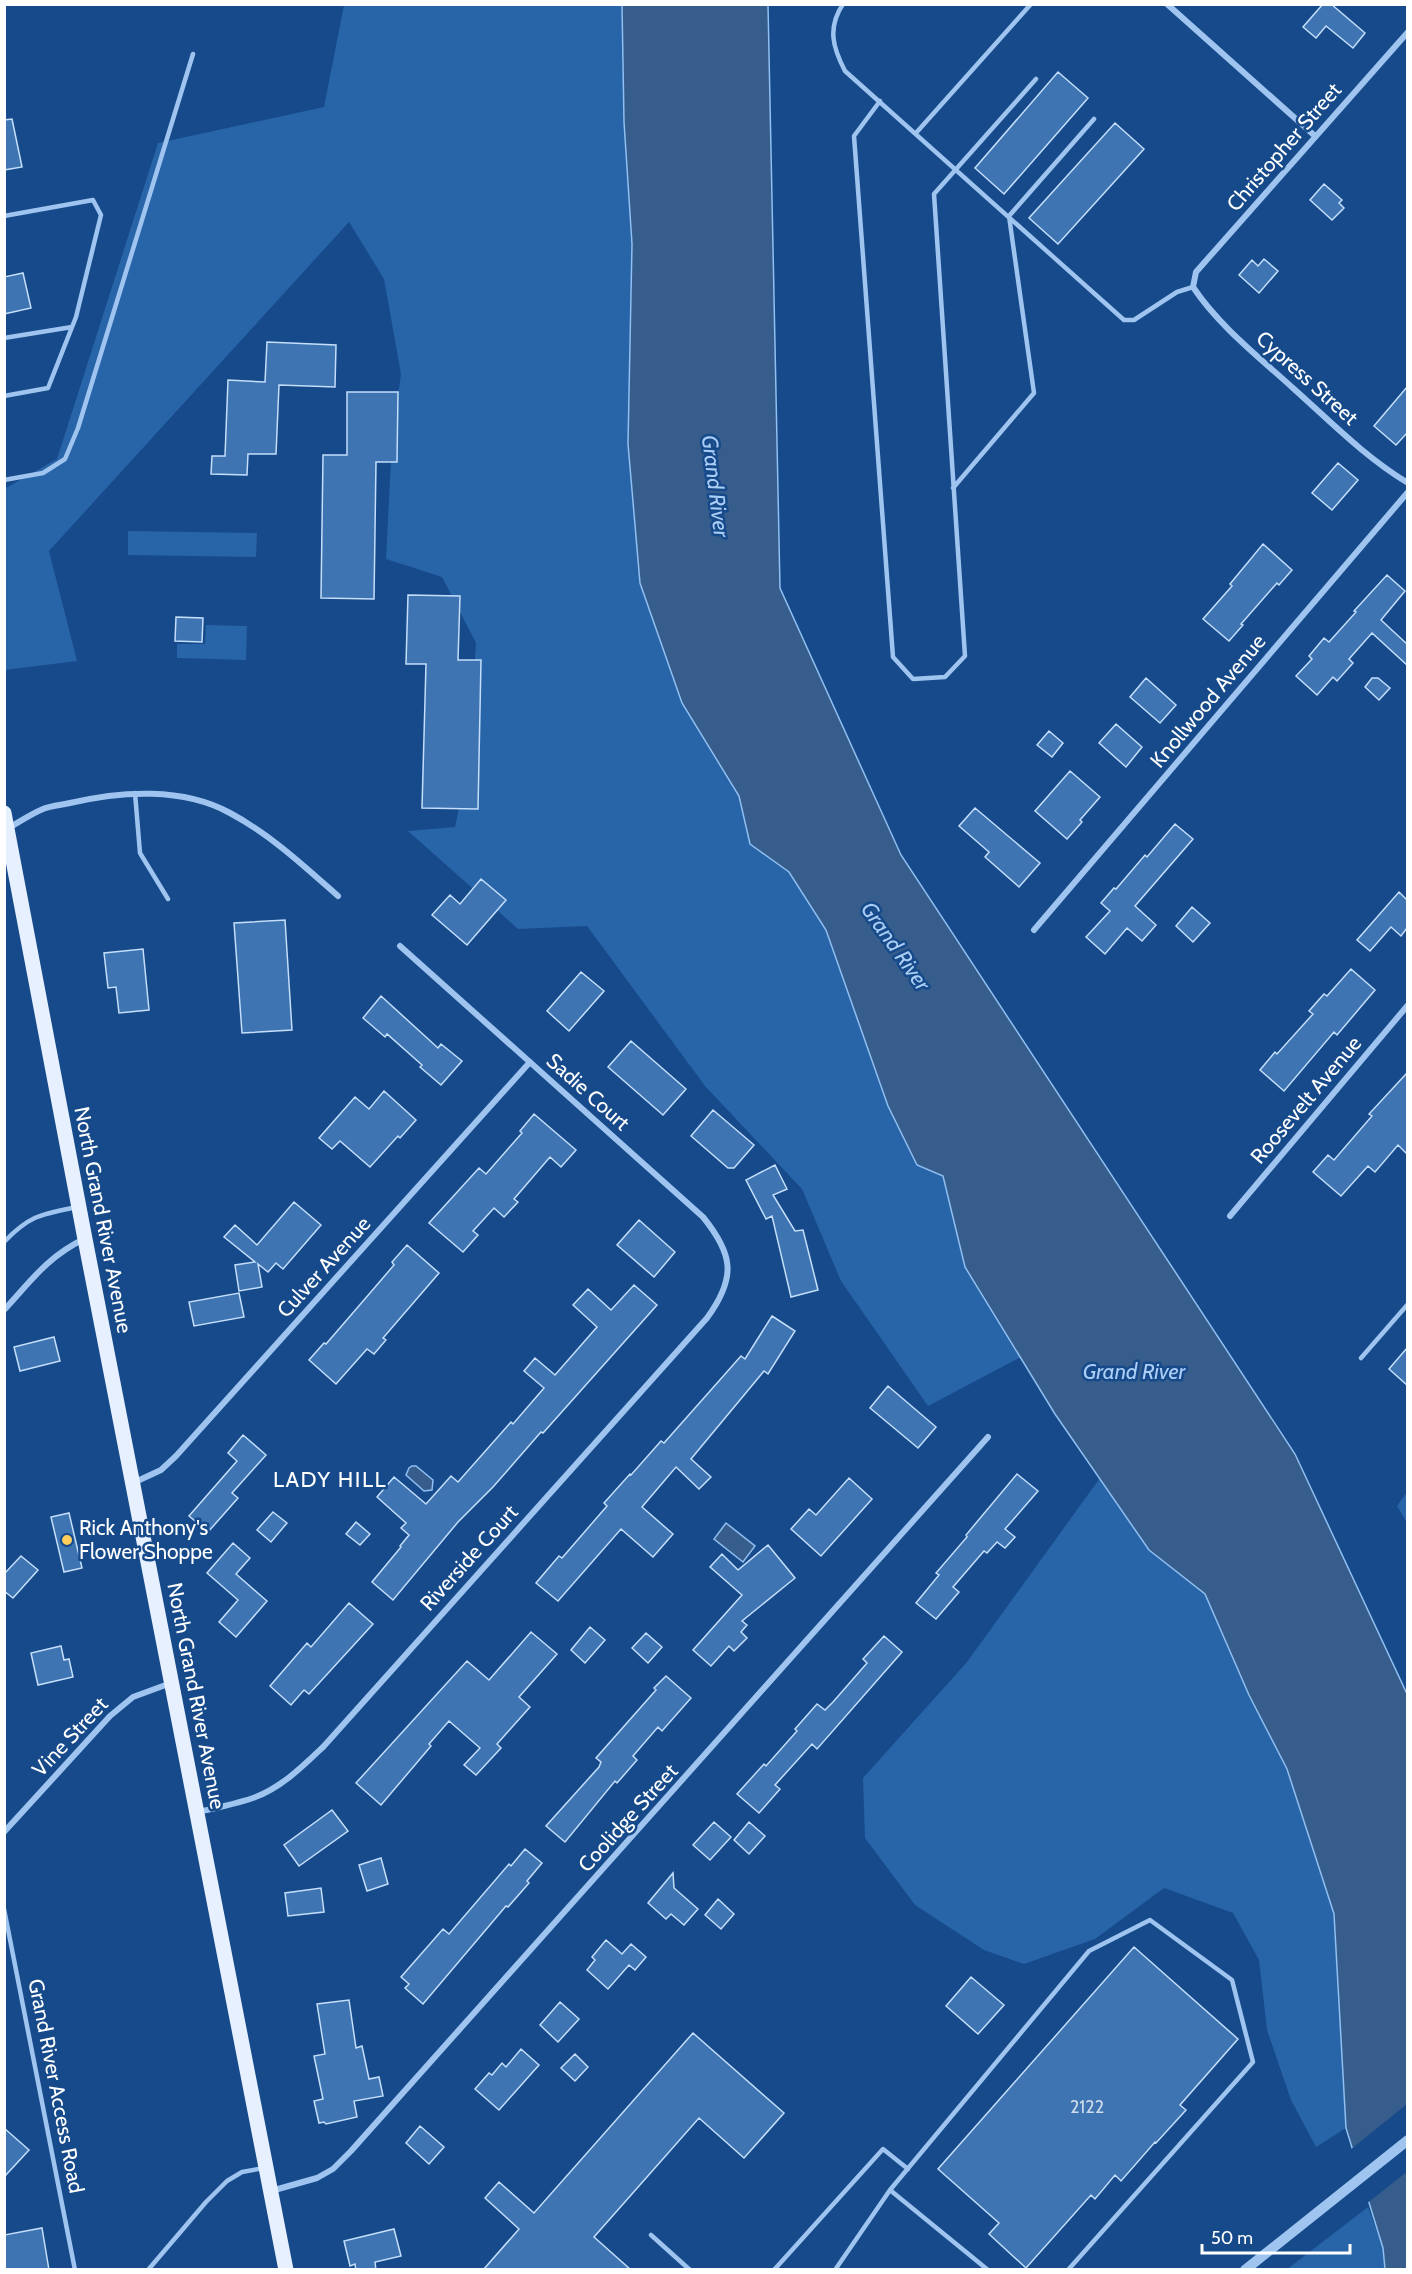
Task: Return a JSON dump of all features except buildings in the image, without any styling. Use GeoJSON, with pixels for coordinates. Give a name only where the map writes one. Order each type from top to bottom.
{"type":"FeatureCollection","features":[{"type":"Feature","properties":{"kind":"main road","name":"North Grand River Avenue"},"geometry":{"type":"LineString","coordinates":[[4,813],[286,2270]]}},
{"type":"Feature","properties":{"kind":"street"},"geometry":{"type":"LineString","coordinates":[[1167,4],[1315,136]]}},
{"type":"Feature","properties":{"kind":"street","name":"Christopher Street"},"geometry":{"type":"LineString","coordinates":[[1193,287],[1196,272],[1407,32]]}},
{"type":"Feature","properties":{"kind":"street","name":"Cypress Street"},"geometry":{"type":"LineString","coordinates":[[1193,287],[1203,302],[1244,344],[1381,467],[1407,483]]}},
{"type":"Feature","properties":{"kind":"street","name":"Knollwood Avenue"},"geometry":{"type":"LineString","coordinates":[[1034,930],[1407,492]]}},
{"type":"Feature","properties":{"kind":"street"},"geometry":{"type":"LineString","coordinates":[[6,830],[43,809],[87,799],[135,793],[191,798],[228,811],[280,845],[338,896]]}},
{"type":"Feature","properties":{"kind":"street","name":"Sadie Court"},"geometry":{"type":"LineString","coordinates":[[400,946],[703,1217],[718,1236],[727,1255],[727,1278]]}},
{"type":"Feature","properties":{"kind":"street","name":"Roosevelt Avenue"},"geometry":{"type":"LineString","coordinates":[[1230,1216],[1407,1005]]}},
{"type":"Feature","properties":{"kind":"street","name":"Culver Avenue"},"geometry":{"type":"LineString","coordinates":[[133,1483],[161,1470],[176,1456],[530,1062]]}},
{"type":"Feature","properties":{"kind":"street"},"geometry":{"type":"LineString","coordinates":[[4,1310],[49,1260],[65,1248],[85,1239]]}},
{"type":"Feature","properties":{"kind":"street","name":"Riverside Court"},"geometry":{"type":"LineString","coordinates":[[198,1812],[254,1798],[281,1783],[324,1746],[707,1318],[719,1302],[727,1278]]}},
{"type":"Feature","properties":{"kind":"street","name":"Coolidge Street"},"geometry":{"type":"LineString","coordinates":[[271,2191],[317,2178],[333,2169],[351,2151],[988,1437]]}},
{"type":"Feature","properties":{"kind":"street","name":"Vine Street"},"geometry":{"type":"LineString","coordinates":[[4,1832],[111,1716],[133,1697],[172,1683]]}},
{"type":"Feature","properties":{"kind":"street"},"geometry":{"type":"LineString","coordinates":[[1245,2270],[1407,2140]]}},
{"type":"Feature","properties":{"kind":"lane"},"geometry":{"type":"LineString","coordinates":[[843,4],[833,27],[832,40],[837,56],[846,71],[1124,320],[1134,320],[1177,292],[1193,287]]}},
{"type":"Feature","properties":{"kind":"lane"},"geometry":{"type":"LineString","coordinates":[[916,133],[1031,4]]}},
{"type":"Feature","properties":{"kind":"lane"},"geometry":{"type":"LineString","coordinates":[[4,480],[43,472],[65,459],[78,428],[194,54]]}},
{"type":"Feature","properties":{"kind":"lane"},"geometry":{"type":"LineString","coordinates":[[879,101],[854,136],[893,657],[914,679],[945,677],[964,656],[934,194],[1036,80]]}},
{"type":"Feature","properties":{"kind":"lane"},"geometry":{"type":"LineString","coordinates":[[953,488],[1034,393],[1010,216],[1094,119]]}},
{"type":"Feature","properties":{"kind":"lane"},"geometry":{"type":"LineString","coordinates":[[4,216],[93,200],[101,215],[72,327],[48,388],[4,396]]}},
{"type":"Feature","properties":{"kind":"lane"},"geometry":{"type":"LineString","coordinates":[[4,338],[72,327]]}},
{"type":"Feature","properties":{"kind":"lane"},"geometry":{"type":"LineString","coordinates":[[135,793],[140,853],[168,899]]}},
{"type":"Feature","properties":{"kind":"lane"},"geometry":{"type":"LineString","coordinates":[[4,1242],[20,1225],[41,1214],[79,1206]]}},
{"type":"Feature","properties":{"kind":"lane"},"geometry":{"type":"LineString","coordinates":[[1361,1358],[1407,1304]]}},
{"type":"Feature","properties":{"kind":"lane","name":"Grand River Access Road"},"geometry":{"type":"LineString","coordinates":[[4,1909],[75,2270]]}},
{"type":"Feature","properties":{"kind":"lane"},"geometry":{"type":"LineString","coordinates":[[835,2270],[890,2190],[1089,1951],[1150,1920],[1232,1980],[1253,2062],[1068,2270]]}},
{"type":"Feature","properties":{"kind":"lane"},"geometry":{"type":"LineString","coordinates":[[774,2270],[883,2150],[908,2169]]}},
{"type":"Feature","properties":{"kind":"lane"},"geometry":{"type":"LineString","coordinates":[[148,2270],[227,2181],[242,2172],[267,2167]]}},
{"type":"Feature","properties":{"kind":"lane"},"geometry":{"type":"LineString","coordinates":[[890,2190],[988,2270]]}},
{"type":"Feature","properties":{"kind":"lane"},"geometry":{"type":"LineString","coordinates":[[651,2235],[690,2270]]}},
{"type":"Feature","properties":{"kind":"shaded area"},"geometry":{"type":"Polygon","coordinates":[[[344,5],[622,5],[624,122],[632,244],[628,444],[640,583],[682,703],[739,796],[750,843],[789,872],[826,929],[888,1106],[917,1165],[943,1176],[965,1267],[1021,1357],[928,1406],[841,1281],[802,1189],[705,1086],[587,926],[518,929],[408,831],[455,827],[468,765],[476,643],[442,577],[386,559],[392,441],[401,374],[384,279],[349,222],[49,551],[77,661],[5,670],[4,489],[57,459],[158,143],[324,107],[344,5]]]}},
{"type":"Feature","properties":{"kind":"shaded area"},"geometry":{"type":"Polygon","coordinates":[[[128,531],[257,533],[256,557],[128,555],[128,531]]]}},
{"type":"Feature","properties":{"kind":"shaded area"},"geometry":{"type":"Polygon","coordinates":[[[206,625],[247,626],[246,660],[177,658],[177,644],[205,644],[206,625]]]}},
{"type":"Feature","properties":{"kind":"shaded area"},"geometry":{"type":"Polygon","coordinates":[[[1100,1478],[1149,1550],[1205,1594],[1249,1695],[1287,1769],[1334,1914],[1346,2128],[1316,2147],[1291,2100],[1267,2030],[1259,1960],[1233,1913],[1164,1888],[1095,1939],[1024,1964],[984,1950],[915,1905],[865,1838],[863,1778],[967,1662],[1100,1478]]]}},
{"type":"Feature","properties":{"kind":"shaded area"},"geometry":{"type":"Polygon","coordinates":[[[1408,1493],[1407,1523],[1397,1506],[1408,1493]]]}},
{"type":"Feature","properties":{"kind":"shaded area"},"geometry":{"type":"Polygon","coordinates":[[[1368,2207],[1383,2248],[1385,2269],[1286,2270],[1368,2207]]]}},
{"type":"Feature","properties":{"kind":"water","name":"Grand River"},"geometry":{"type":"Polygon","coordinates":[[[622,5],[768,5],[780,588],[901,855],[1295,1454],[1407,1694],[1407,2269],[1385,2269],[1383,2248],[1346,2128],[1334,1914],[1287,1769],[1249,1695],[1205,1594],[1149,1550],[1055,1414],[965,1267],[943,1176],[917,1165],[888,1106],[826,930],[789,872],[750,844],[739,796],[682,703],[640,583],[628,444],[632,244],[624,122],[622,5]]]}},
{"type":"Feature","properties":{"kind":"water"},"geometry":{"type":"Polygon","coordinates":[[[412,1466],[416,1466],[433,1480],[432,1490],[424,1491],[406,1475],[412,1466]]]}},
{"type":"Feature","properties":{"kind":"water"},"geometry":{"type":"Polygon","coordinates":[[[726,1523],[755,1546],[743,1562],[714,1539],[726,1523]]]}},
{"type":"Feature","properties":{"kind":"pier"},"geometry":{"type":"Polygon","coordinates":[[[1407,2104],[1408,2171],[1366,2204],[1350,2150],[1407,2104]]]}},
{"type":"Feature","properties":{"kind":"place","name":"Rick Anthony's Flower Shoppe"},"geometry":{"type":"Point","coordinates":[67,1540]}},
{"type":"Feature","properties":{"kind":"district","name":"LADY HILL"},"geometry":{"type":"Point","coordinates":[330,1479]}}]}
